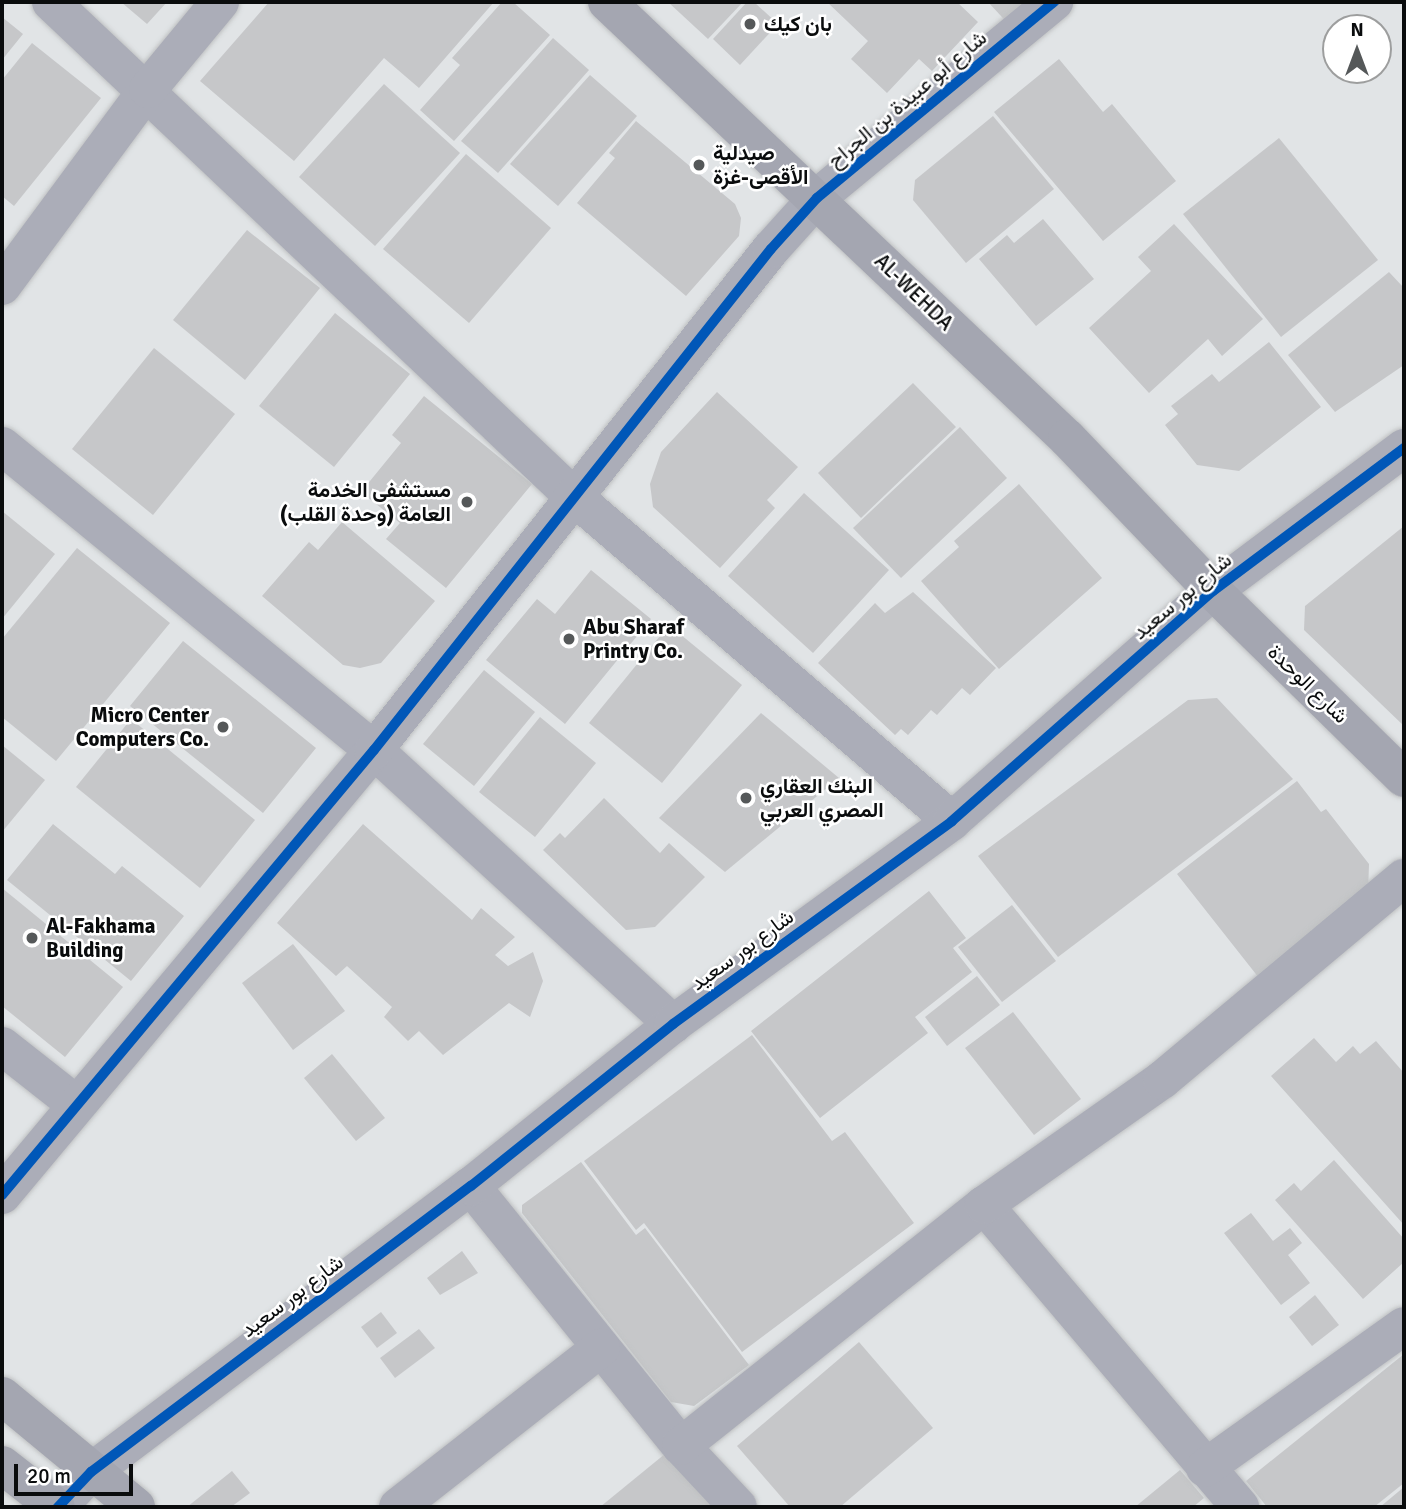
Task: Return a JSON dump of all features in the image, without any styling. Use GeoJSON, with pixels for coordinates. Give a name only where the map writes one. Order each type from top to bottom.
{"type":"FeatureCollection","features":[{"type":"Feature","properties":{"kind":"main road","name":"AL-WEHDA"},"geometry":{"type":"LineString","coordinates":[[607,2],[817,198],[1067,438],[1213,591]]}},
{"type":"Feature","properties":{"kind":"main road","name":"شارع الوحدة"},"geometry":{"type":"LineString","coordinates":[[1213,591],[1404,778]]}},
{"type":"Feature","properties":{"kind":"main road"},"geometry":{"type":"LineString","coordinates":[[2,1396],[136,1507]]}},
{"type":"Feature","properties":{"kind":"main road"},"geometry":{"type":"LineString","coordinates":[[2,1465],[57,1507]]}},
{"type":"Feature","properties":{"kind":"street"},"geometry":{"type":"LineString","coordinates":[[51,2],[148,89],[573,496],[952,821]]}},
{"type":"Feature","properties":{"kind":"street"},"geometry":{"type":"LineString","coordinates":[[2,286],[148,89],[220,2]]}},
{"type":"Feature","properties":{"kind":"street","name":"شارع أبو عبيدة بن الجراح"},"geometry":{"type":"LineString","coordinates":[[2,1195],[374,750],[573,496],[817,198],[1054,2]]}},
{"type":"Feature","properties":{"kind":"street"},"geometry":{"type":"LineString","coordinates":[[2,446],[374,750],[673,1024]]}},
{"type":"Feature","properties":{"kind":"street","name":"شارع بور سعيد"},"geometry":{"type":"LineString","coordinates":[[57,1507],[91,1472],[471,1186],[673,1024],[952,821],[1213,591],[1404,448]]}},
{"type":"Feature","properties":{"kind":"street"},"geometry":{"type":"LineString","coordinates":[[681,1446],[984,1205],[1162,1080],[1404,878]]}},
{"type":"Feature","properties":{"kind":"street"},"geometry":{"type":"LineString","coordinates":[[2,1046],[77,1105]]}},
{"type":"Feature","properties":{"kind":"street"},"geometry":{"type":"LineString","coordinates":[[471,1186],[681,1446],[738,1507]]}},
{"type":"Feature","properties":{"kind":"street"},"geometry":{"type":"LineString","coordinates":[[984,1205],[1240,1507]]}},
{"type":"Feature","properties":{"kind":"street"},"geometry":{"type":"LineString","coordinates":[[1205,1468],[1404,1326]]}},
{"type":"Feature","properties":{"kind":"street"},"geometry":{"type":"LineString","coordinates":[[397,1507],[601,1348]]}},
{"type":"Feature","properties":{"kind":"building"},"geometry":{"type":"Polygon","coordinates":[[[121,2],[167,2],[147,24],[121,2]]]}},
{"type":"Feature","properties":{"kind":"building"},"geometry":{"type":"Polygon","coordinates":[[[269,2],[494,2],[419,88],[384,58],[294,161],[200,81],[269,2]]]}},
{"type":"Feature","properties":{"kind":"building"},"geometry":{"type":"Polygon","coordinates":[[[502,2],[513,2],[550,35],[454,141],[420,110],[460,65],[452,58],[502,2]]]}},
{"type":"Feature","properties":{"kind":"building"},"geometry":{"type":"Polygon","coordinates":[[[668,2],[743,2],[708,39],[668,2]]]}},
{"type":"Feature","properties":{"kind":"building"},"geometry":{"type":"Polygon","coordinates":[[[747,2],[754,2],[778,24],[740,65],[713,39],[747,2]]]}},
{"type":"Feature","properties":{"kind":"building"},"geometry":{"type":"Polygon","coordinates":[[[827,2],[957,2],[978,22],[932,71],[919,59],[887,93],[851,59],[868,41],[827,2]]]}},
{"type":"Feature","properties":{"kind":"building"},"geometry":{"type":"Polygon","coordinates":[[[988,2],[1046,2],[1014,30],[988,2]]]}},
{"type":"Feature","properties":{"kind":"building"},"geometry":{"type":"Polygon","coordinates":[[[2,17],[23,34],[2,60],[2,17]]]}},
{"type":"Feature","properties":{"kind":"building"},"geometry":{"type":"Polygon","coordinates":[[[553,38],[589,70],[498,173],[461,141],[553,38]]]}},
{"type":"Feature","properties":{"kind":"building"},"geometry":{"type":"Polygon","coordinates":[[[32,43],[101,98],[14,206],[2,196],[2,80],[32,43]]]}},
{"type":"Feature","properties":{"kind":"building"},"geometry":{"type":"Polygon","coordinates":[[[1059,59],[1103,112],[1112,104],[1176,181],[1103,241],[994,112],[1059,59]]]}},
{"type":"Feature","properties":{"kind":"building"},"geometry":{"type":"Polygon","coordinates":[[[590,75],[637,116],[558,206],[510,164],[590,75]]]}},
{"type":"Feature","properties":{"kind":"building"},"geometry":{"type":"Polygon","coordinates":[[[384,84],[460,153],[375,246],[299,177],[384,84]]]}},
{"type":"Feature","properties":{"kind":"building"},"geometry":{"type":"Polygon","coordinates":[[[993,116],[1054,189],[966,263],[913,200],[915,180],[993,116]]]}},
{"type":"Feature","properties":{"kind":"building"},"geometry":{"type":"Polygon","coordinates":[[[636,121],[735,204],[741,218],[739,236],[686,296],[577,203],[615,158],[609,153],[636,121]]]}},
{"type":"Feature","properties":{"kind":"building"},"geometry":{"type":"Polygon","coordinates":[[[1279,138],[1378,260],[1281,337],[1183,214],[1279,138]]]}},
{"type":"Feature","properties":{"kind":"building"},"geometry":{"type":"Polygon","coordinates":[[[466,154],[551,228],[469,323],[383,249],[466,154]]]}},
{"type":"Feature","properties":{"kind":"building"},"geometry":{"type":"Polygon","coordinates":[[[1043,219],[1094,279],[1036,326],[979,259],[1007,235],[1014,243],[1043,219]]]}},
{"type":"Feature","properties":{"kind":"building"},"geometry":{"type":"Polygon","coordinates":[[[1174,224],[1263,319],[1222,356],[1208,339],[1149,393],[1089,328],[1151,271],[1138,257],[1174,224]]]}},
{"type":"Feature","properties":{"kind":"building"},"geometry":{"type":"Polygon","coordinates":[[[247,230],[320,288],[245,380],[173,320],[247,230]]]}},
{"type":"Feature","properties":{"kind":"building"},"geometry":{"type":"Polygon","coordinates":[[[1389,272],[1404,288],[1404,365],[1335,412],[1288,355],[1389,272]]]}},
{"type":"Feature","properties":{"kind":"building"},"geometry":{"type":"Polygon","coordinates":[[[335,313],[410,374],[334,467],[259,406],[335,313]]]}},
{"type":"Feature","properties":{"kind":"building"},"geometry":{"type":"Polygon","coordinates":[[[1269,342],[1321,407],[1239,471],[1197,465],[1165,425],[1178,414],[1171,406],[1212,374],[1219,382],[1269,342]]]}},
{"type":"Feature","properties":{"kind":"building"},"geometry":{"type":"Polygon","coordinates":[[[154,348],[235,414],[153,515],[72,449],[154,348]]]}},
{"type":"Feature","properties":{"kind":"building"},"geometry":{"type":"Polygon","coordinates":[[[913,383],[956,427],[861,518],[818,473],[913,383]]]}},
{"type":"Feature","properties":{"kind":"building"},"geometry":{"type":"Polygon","coordinates":[[[717,392],[798,467],[767,500],[775,508],[720,568],[653,507],[650,484],[661,452],[717,392]]]}},
{"type":"Feature","properties":{"kind":"building"},"geometry":{"type":"Polygon","coordinates":[[[424,396],[532,484],[446,588],[386,539],[400,523],[361,492],[401,443],[392,435],[424,396]]]}},
{"type":"Feature","properties":{"kind":"building"},"geometry":{"type":"Polygon","coordinates":[[[960,427],[1007,478],[901,578],[853,528],[960,427]]]}},
{"type":"Feature","properties":{"kind":"building"},"geometry":{"type":"Polygon","coordinates":[[[1019,484],[1102,578],[999,669],[921,581],[959,547],[954,541],[1019,484]]]}},
{"type":"Feature","properties":{"kind":"building"},"geometry":{"type":"Polygon","coordinates":[[[804,493],[889,570],[813,653],[728,576],[804,493]]]}},
{"type":"Feature","properties":{"kind":"building"},"geometry":{"type":"Polygon","coordinates":[[[2,511],[55,554],[2,619],[2,511]]]}},
{"type":"Feature","properties":{"kind":"building"},"geometry":{"type":"Polygon","coordinates":[[[342,522],[435,601],[381,663],[360,668],[343,665],[262,596],[309,542],[318,550],[342,522]]]}},
{"type":"Feature","properties":{"kind":"building"},"geometry":{"type":"Polygon","coordinates":[[[1404,526],[1404,726],[1304,630],[1305,606],[1404,526]]]}},
{"type":"Feature","properties":{"kind":"building"},"geometry":{"type":"Polygon","coordinates":[[[77,548],[170,623],[56,761],[2,717],[2,639],[77,548]]]}},
{"type":"Feature","properties":{"kind":"building","name":"Abu Sharaf Printry Co."},"geometry":{"type":"Polygon","coordinates":[[[591,570],[651,619],[565,724],[486,660],[537,599],[555,614],[591,570]]]}},
{"type":"Feature","properties":{"kind":"building"},"geometry":{"type":"Polygon","coordinates":[[[913,592],[996,668],[970,695],[962,688],[937,715],[931,710],[908,735],[901,729],[895,735],[818,663],[875,603],[885,613],[913,592]]]}},
{"type":"Feature","properties":{"kind":"building"},"geometry":{"type":"Polygon","coordinates":[[[669,625],[742,685],[662,783],[589,723],[669,625]]]}},
{"type":"Feature","properties":{"kind":"building","name":"Micro Center Computers Co."},"geometry":{"type":"Polygon","coordinates":[[[183,641],[316,748],[263,813],[130,706],[183,641]]]}},
{"type":"Feature","properties":{"kind":"building"},"geometry":{"type":"Polygon","coordinates":[[[484,670],[535,712],[474,786],[423,744],[484,670]]]}},
{"type":"Feature","properties":{"kind":"building"},"geometry":{"type":"Polygon","coordinates":[[[1217,698],[1293,779],[1058,957],[978,856],[1188,700],[1217,698]]]}},
{"type":"Feature","properties":{"kind":"building","name":"البنك العقاري المصري العربي"},"geometry":{"type":"Polygon","coordinates":[[[761,713],[839,778],[725,872],[659,818],[761,713]]]}},
{"type":"Feature","properties":{"kind":"building"},"geometry":{"type":"Polygon","coordinates":[[[540,717],[596,763],[535,837],[479,792],[540,717]]]}},
{"type":"Feature","properties":{"kind":"building"},"geometry":{"type":"Polygon","coordinates":[[[131,719],[255,820],[200,888],[76,787],[131,719]]]}},
{"type":"Feature","properties":{"kind":"building"},"geometry":{"type":"Polygon","coordinates":[[[2,745],[45,780],[2,832],[2,745]]]}},
{"type":"Feature","properties":{"kind":"building"},"geometry":{"type":"Polygon","coordinates":[[[1297,781],[1321,812],[1326,809],[1369,864],[1368,894],[1259,978],[1177,874],[1297,781]]]}},
{"type":"Feature","properties":{"kind":"building"},"geometry":{"type":"Polygon","coordinates":[[[604,798],[660,853],[669,843],[705,877],[655,927],[626,930],[543,850],[560,833],[565,838],[604,798]]]}},
{"type":"Feature","properties":{"kind":"building"},"geometry":{"type":"Polygon","coordinates":[[[53,824],[115,874],[122,866],[184,916],[131,981],[7,880],[53,824]]]}},
{"type":"Feature","properties":{"kind":"building"},"geometry":{"type":"Polygon","coordinates":[[[363,824],[472,920],[481,908],[515,937],[495,955],[508,966],[533,952],[543,981],[530,1017],[509,1003],[443,1055],[419,1031],[408,1041],[384,1017],[392,1007],[347,966],[336,976],[277,923],[363,824]]]}},
{"type":"Feature","properties":{"kind":"building","name":"Al-Fakhama Building"},"geometry":{"type":"Polygon","coordinates":[[[2,888],[123,987],[65,1057],[2,1006],[2,888]]]}},
{"type":"Feature","properties":{"kind":"building"},"geometry":{"type":"Polygon","coordinates":[[[929,891],[966,938],[953,948],[972,972],[915,1017],[928,1033],[820,1118],[751,1031],[929,891]]]}},
{"type":"Feature","properties":{"kind":"building"},"geometry":{"type":"Polygon","coordinates":[[[1012,905],[1056,961],[1002,1002],[958,947],[1012,905]]]}},
{"type":"Feature","properties":{"kind":"building"},"geometry":{"type":"Polygon","coordinates":[[[293,944],[345,1011],[293,1050],[242,983],[293,944]]]}},
{"type":"Feature","properties":{"kind":"building"},"geometry":{"type":"Polygon","coordinates":[[[977,976],[1000,1005],[947,1046],[925,1017],[977,976]]]}},
{"type":"Feature","properties":{"kind":"building"},"geometry":{"type":"Polygon","coordinates":[[[1013,1012],[1081,1099],[1034,1135],[965,1048],[1013,1012]]]}},
{"type":"Feature","properties":{"kind":"building"},"geometry":{"type":"Polygon","coordinates":[[[752,1035],[832,1141],[845,1132],[914,1223],[742,1352],[644,1223],[636,1230],[584,1161],[752,1035]]]}},
{"type":"Feature","properties":{"kind":"building"},"geometry":{"type":"Polygon","coordinates":[[[1314,1038],[1336,1062],[1353,1046],[1360,1054],[1376,1041],[1404,1073],[1404,1225],[1271,1076],[1314,1038]]]}},
{"type":"Feature","properties":{"kind":"building"},"geometry":{"type":"Polygon","coordinates":[[[332,1054],[385,1118],[356,1141],[304,1078],[332,1054]]]}},
{"type":"Feature","properties":{"kind":"building"},"geometry":{"type":"Polygon","coordinates":[[[1334,1160],[1404,1239],[1404,1262],[1363,1299],[1275,1200],[1294,1183],[1301,1191],[1334,1160]]]}},
{"type":"Feature","properties":{"kind":"building"},"geometry":{"type":"Polygon","coordinates":[[[581,1162],[636,1235],[645,1228],[749,1365],[694,1406],[671,1402],[522,1213],[522,1205],[581,1162]]]}},
{"type":"Feature","properties":{"kind":"building"},"geometry":{"type":"Polygon","coordinates":[[[1251,1213],[1273,1241],[1290,1228],[1302,1243],[1288,1255],[1310,1283],[1281,1305],[1224,1233],[1251,1213]]]}},
{"type":"Feature","properties":{"kind":"building"},"geometry":{"type":"Polygon","coordinates":[[[462,1251],[478,1273],[440,1295],[427,1278],[462,1251]]]}},
{"type":"Feature","properties":{"kind":"building"},"geometry":{"type":"Polygon","coordinates":[[[1315,1295],[1339,1325],[1312,1346],[1289,1317],[1315,1295]]]}},
{"type":"Feature","properties":{"kind":"building"},"geometry":{"type":"Polygon","coordinates":[[[381,1312],[397,1333],[377,1348],[361,1327],[381,1312]]]}},
{"type":"Feature","properties":{"kind":"building"},"geometry":{"type":"Polygon","coordinates":[[[419,1329],[435,1348],[395,1378],[380,1358],[419,1329]]]}},
{"type":"Feature","properties":{"kind":"building"},"geometry":{"type":"Polygon","coordinates":[[[859,1342],[933,1428],[840,1507],[790,1507],[737,1446],[859,1342]]]}},
{"type":"Feature","properties":{"kind":"building"},"geometry":{"type":"Polygon","coordinates":[[[1404,1354],[1404,1483],[1374,1507],[1267,1507],[1246,1481],[1404,1354]]]}},
{"type":"Feature","properties":{"kind":"building"},"geometry":{"type":"Polygon","coordinates":[[[671,1449],[723,1507],[600,1507],[671,1449]]]}},
{"type":"Feature","properties":{"kind":"building"},"geometry":{"type":"Polygon","coordinates":[[[1180,1470],[1204,1498],[1193,1507],[1135,1507],[1180,1470]]]}},
{"type":"Feature","properties":{"kind":"building"},"geometry":{"type":"Polygon","coordinates":[[[232,1471],[250,1493],[231,1507],[187,1507],[232,1471]]]}},
{"type":"Feature","properties":{"kind":"building"},"geometry":{"type":"Polygon","coordinates":[[[1404,1487],[1404,1507],[1380,1507],[1404,1487]]]}},
{"type":"Feature","properties":{"kind":"cycle path"},"geometry":{"type":"LineString","coordinates":[[2,1195],[374,750],[771,249],[817,198],[1054,2]]}},
{"type":"Feature","properties":{"kind":"cycle path"},"geometry":{"type":"LineString","coordinates":[[58,1507],[91,1472],[471,1186],[673,1024],[952,821],[1213,591],[1404,448]]}},
{"type":"Feature","properties":{"kind":"place","name":"بان كيك"},"geometry":{"type":"Point","coordinates":[750,24]}},
{"type":"Feature","properties":{"kind":"place","name":"صيدلية الأقصى-غزة"},"geometry":{"type":"Point","coordinates":[699,165]}},
{"type":"Feature","properties":{"kind":"place","name":"مستشفى الخدمة العامة (وحدة القلب)"},"geometry":{"type":"Point","coordinates":[467,502]}},
{"type":"Feature","properties":{"kind":"place","name":"Abu Sharaf Printry Co."},"geometry":{"type":"Point","coordinates":[569,639]}},
{"type":"Feature","properties":{"kind":"place","name":"Micro Center Computers Co."},"geometry":{"type":"Point","coordinates":[223,727]}},
{"type":"Feature","properties":{"kind":"place","name":"البنك العقاري المصري العربي"},"geometry":{"type":"Point","coordinates":[746,798]}},
{"type":"Feature","properties":{"kind":"place","name":"Al-Fakhama Building"},"geometry":{"type":"Point","coordinates":[32,938]}}]}
